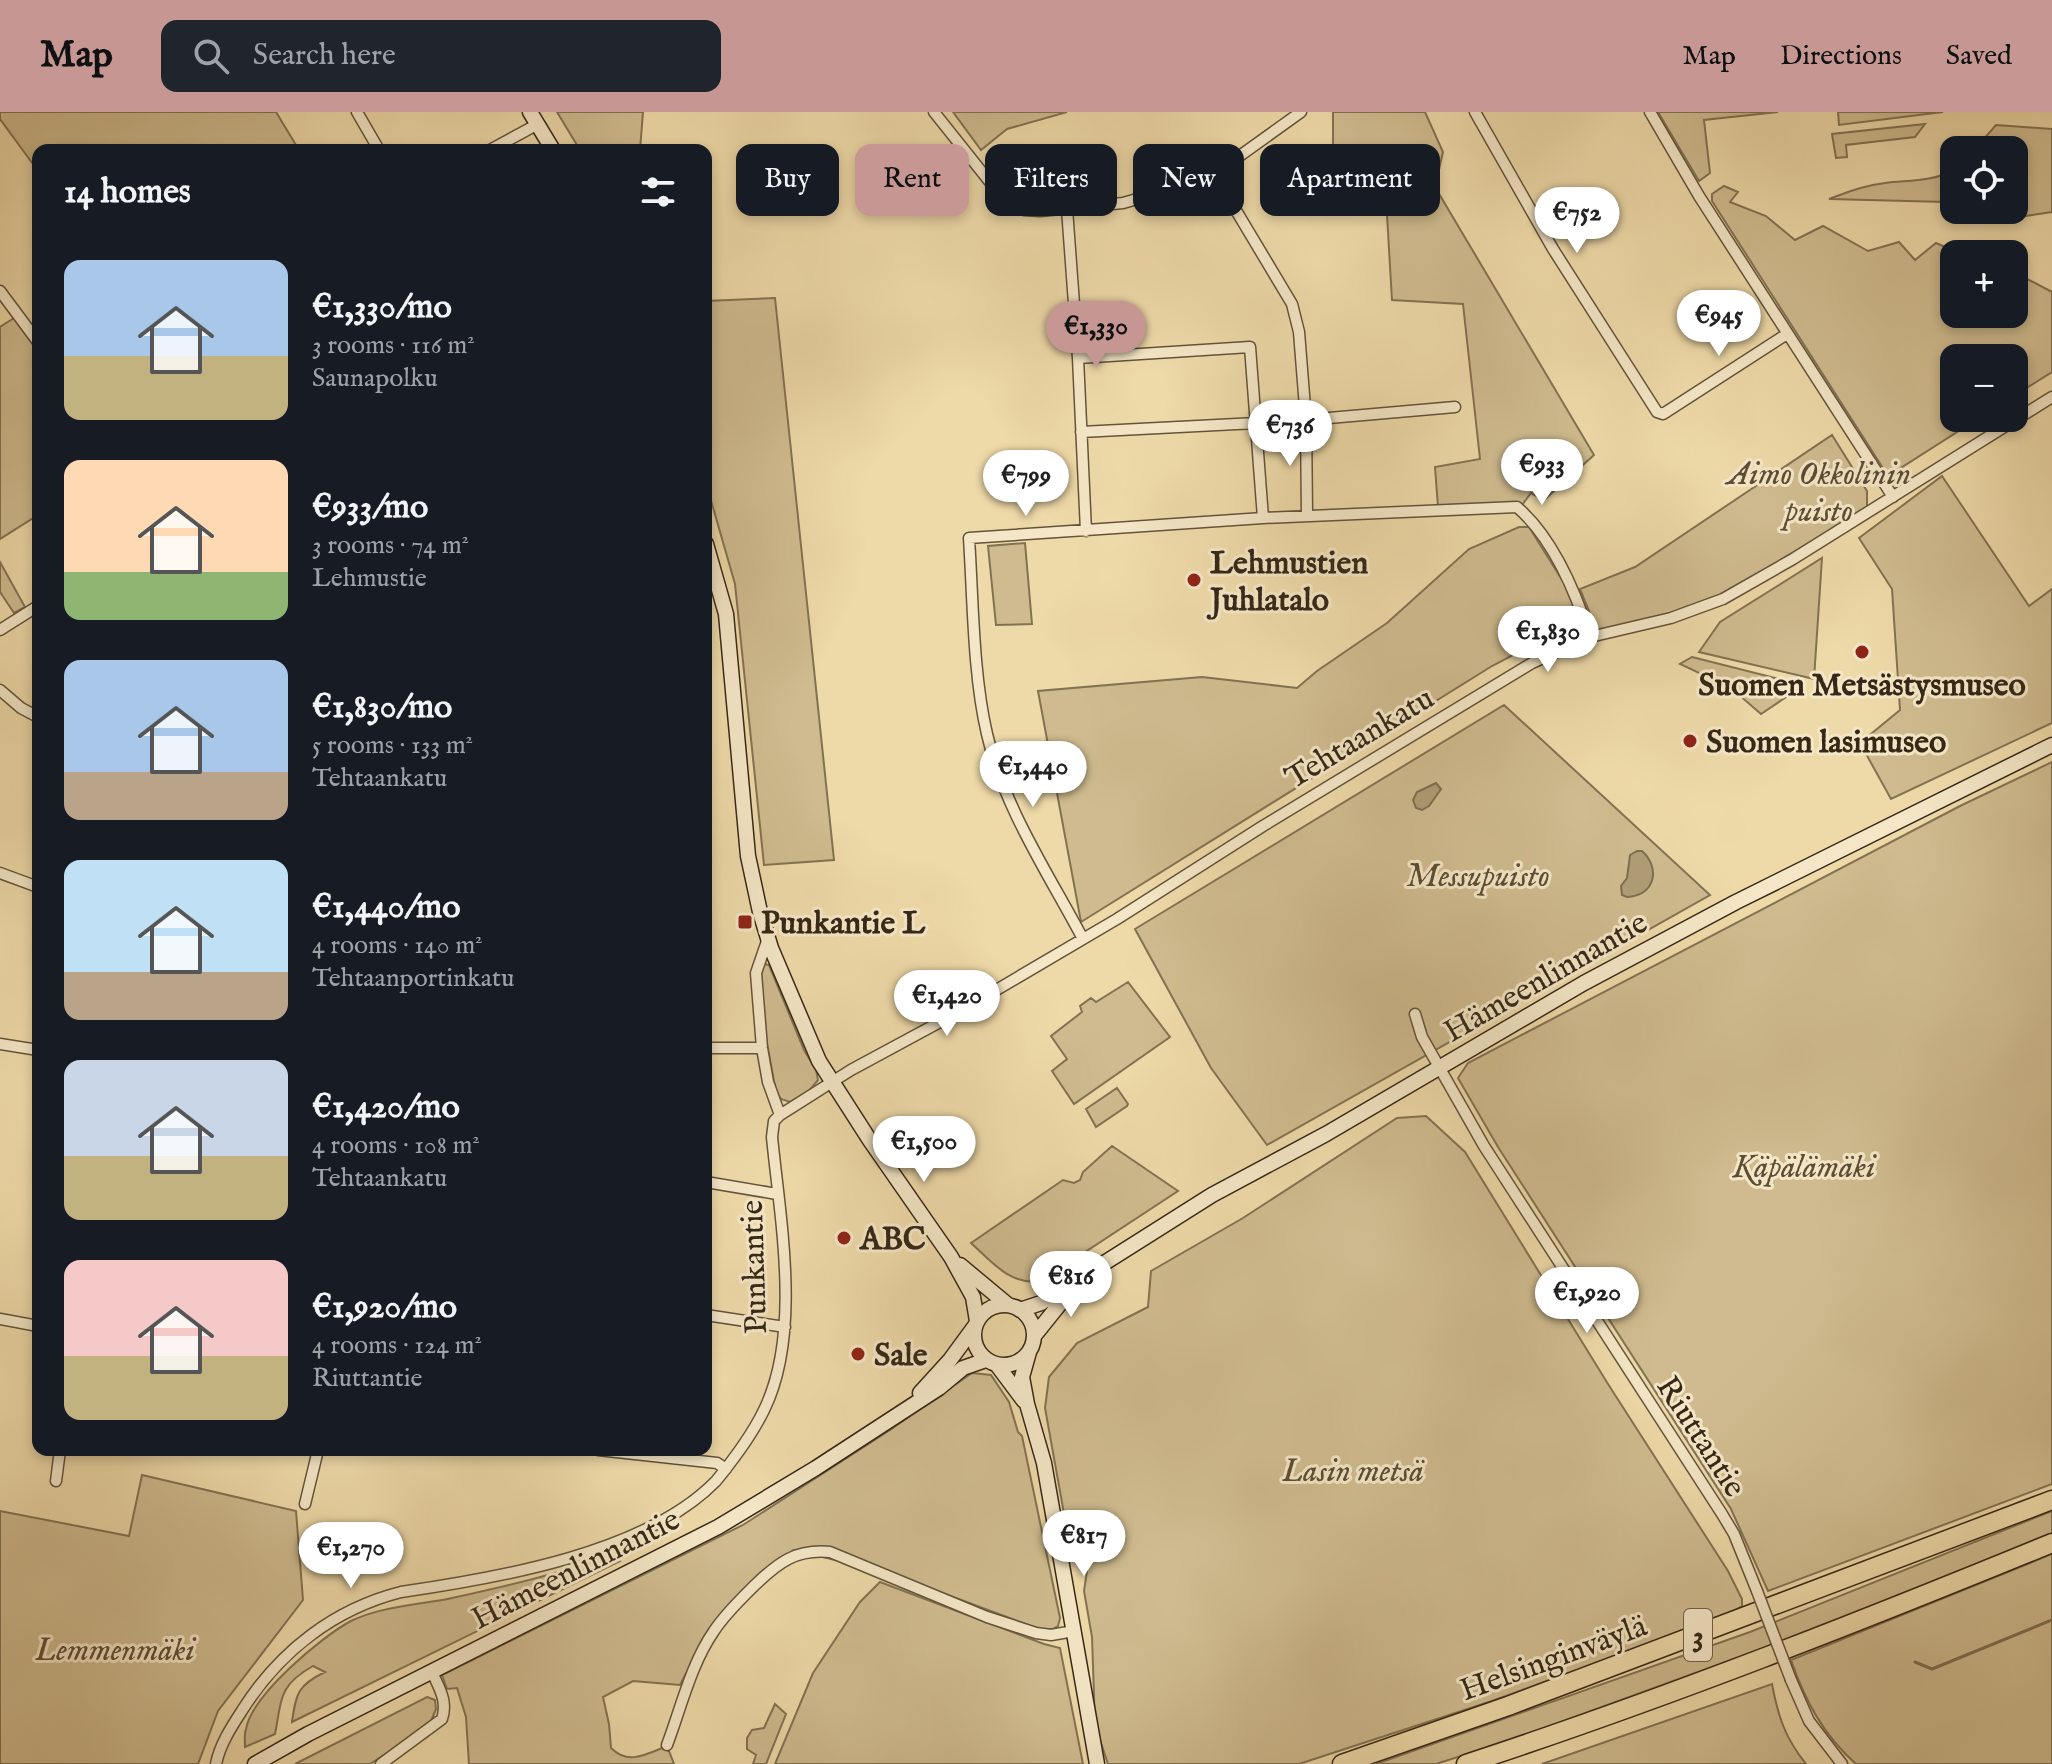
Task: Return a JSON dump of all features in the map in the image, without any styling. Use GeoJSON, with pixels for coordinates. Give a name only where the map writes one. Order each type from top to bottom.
{"type":"FeatureCollection","features":[{"type":"Feature","properties":{"kind":"highway","name":"Helsinginväylä"},"geometry":{"type":"LineString","coordinates":[[1342,1764],[1508,1706],[2052,1500]]}},
{"type":"Feature","properties":{"kind":"highway","name":"3"},"geometry":{"type":"LineString","coordinates":[[1466,1764],[1647,1701],[2052,1543]]}},
{"type":"Feature","properties":{"kind":"main road"},"geometry":{"type":"LineString","coordinates":[[534,118],[549,144]]}},
{"type":"Feature","properties":{"kind":"main road"},"geometry":{"type":"LineString","coordinates":[[712,565],[726,614],[748,856],[768,938],[801,1024],[832,1083],[951,1257],[973,1297],[975,1342],[1027,1404]]}},
{"type":"Feature","properties":{"kind":"main road","name":"Hämeenlinnantie"},"geometry":{"type":"LineString","coordinates":[[1014,1308],[1041,1303],[1212,1195],[1326,1134],[1584,983],[1736,902],[2052,745]]}},
{"type":"Feature","properties":{"kind":"main road"},"geometry":{"type":"LineString","coordinates":[[951,1257],[1031,1323],[1034,1336],[1022,1377],[1044,1463],[1097,1764]]}},
{"type":"Feature","properties":{"kind":"main road","name":"Hämeenlinnantie"},"geometry":{"type":"LineString","coordinates":[[1034,1336],[1080,1280]]}},
{"type":"Feature","properties":{"kind":"main road"},"geometry":{"type":"LineString","coordinates":[[976,1324],[990,1309],[1014,1308]]}},
{"type":"Feature","properties":{"kind":"main road","name":"Hämeenlinnantie"},"geometry":{"type":"LineString","coordinates":[[910,1405],[950,1360],[976,1324]]}},
{"type":"Feature","properties":{"kind":"main road"},"geometry":{"type":"LineString","coordinates":[[992,1362],[1016,1363],[1029,1352]]}},
{"type":"Feature","properties":{"kind":"main road","name":"Hämeenlinnantie"},"geometry":{"type":"LineString","coordinates":[[255,1764],[308,1734],[718,1527],[816,1468],[939,1388],[963,1368],[992,1362]]}},
{"type":"Feature","properties":{"kind":"street"},"geometry":{"type":"LineString","coordinates":[[357,112],[376,144]]}},
{"type":"Feature","properties":{"kind":"street"},"geometry":{"type":"LineString","coordinates":[[934,112],[985,176]]}},
{"type":"Feature","properties":{"kind":"street"},"geometry":{"type":"LineString","coordinates":[[1244,151],[1301,112]]}},
{"type":"Feature","properties":{"kind":"street"},"geometry":{"type":"LineString","coordinates":[[1475,112],[1553,249],[1657,412],[1663,414],[1787,334]]}},
{"type":"Feature","properties":{"kind":"street"},"geometry":{"type":"LineString","coordinates":[[1650,112],[1699,196],[1893,497]]}},
{"type":"Feature","properties":{"kind":"street"},"geometry":{"type":"LineString","coordinates":[[498,144],[534,118]]}},
{"type":"Feature","properties":{"kind":"street"},"geometry":{"type":"LineString","coordinates":[[1068,216],[1086,531]]}},
{"type":"Feature","properties":{"kind":"street"},"geometry":{"type":"LineString","coordinates":[[1239,216],[1292,304],[1299,332],[1306,420],[1307,516]]}},
{"type":"Feature","properties":{"kind":"street"},"geometry":{"type":"LineString","coordinates":[[0,291],[32,334]]}},
{"type":"Feature","properties":{"kind":"street"},"geometry":{"type":"LineString","coordinates":[[1078,358],[1250,347],[1263,518]]}},
{"type":"Feature","properties":{"kind":"street","name":"Tehtaankatu"},"geometry":{"type":"LineString","coordinates":[[832,1083],[1083,939],[1532,663],[1590,637],[1671,618],[1723,599],[1793,559],[2052,397]]}},
{"type":"Feature","properties":{"kind":"street"},"geometry":{"type":"LineString","coordinates":[[1306,420],[1455,407]]}},
{"type":"Feature","properties":{"kind":"street"},"geometry":{"type":"LineString","coordinates":[[1081,432],[1256,423]]}},
{"type":"Feature","properties":{"kind":"street"},"geometry":{"type":"LineString","coordinates":[[1083,939],[1033,848],[999,774],[985,724],[969,538],[1263,518],[1517,507],[1530,519],[1555,558],[1590,637]]}},
{"type":"Feature","properties":{"kind":"street"},"geometry":{"type":"LineString","coordinates":[[0,630],[32,610]]}},
{"type":"Feature","properties":{"kind":"street"},"geometry":{"type":"LineString","coordinates":[[0,690],[32,714]]}},
{"type":"Feature","properties":{"kind":"street"},"geometry":{"type":"LineString","coordinates":[[0,873],[32,885]]}},
{"type":"Feature","properties":{"kind":"street","name":"Punkantie"},"geometry":{"type":"LineString","coordinates":[[216,1764],[226,1738],[256,1689],[302,1640],[353,1608],[376,1598],[545,1565],[627,1537],[681,1509],[707,1491],[726,1469],[765,1410],[780,1360],[785,1327],[772,1137],[774,1121],[780,1115],[768,1082],[762,1048],[756,973],[768,938]]}},
{"type":"Feature","properties":{"kind":"street","name":"Riuttantie"},"geometry":{"type":"LineString","coordinates":[[1415,1014],[1422,1037],[1484,1146],[1734,1534],[1809,1721],[1842,1764]]}},
{"type":"Feature","properties":{"kind":"street"},"geometry":{"type":"LineString","coordinates":[[0,1044],[32,1049]]}},
{"type":"Feature","properties":{"kind":"street"},"geometry":{"type":"LineString","coordinates":[[712,1048],[762,1048]]}},
{"type":"Feature","properties":{"kind":"street"},"geometry":{"type":"LineString","coordinates":[[780,1115],[832,1083]]}},
{"type":"Feature","properties":{"kind":"street"},"geometry":{"type":"LineString","coordinates":[[712,1183],[777,1194]]}},
{"type":"Feature","properties":{"kind":"street"},"geometry":{"type":"LineString","coordinates":[[712,1316],[785,1327]]}},
{"type":"Feature","properties":{"kind":"street"},"geometry":{"type":"LineString","coordinates":[[0,1319],[32,1325]]}},
{"type":"Feature","properties":{"kind":"street"},"geometry":{"type":"LineString","coordinates":[[56,1481],[59,1456]]}},
{"type":"Feature","properties":{"kind":"street"},"geometry":{"type":"LineString","coordinates":[[305,1504],[317,1456]]}},
{"type":"Feature","properties":{"kind":"street"},"geometry":{"type":"LineString","coordinates":[[653,1456],[717,1463],[726,1469]]}},
{"type":"Feature","properties":{"kind":"street"},"geometry":{"type":"LineString","coordinates":[[667,1745],[697,1664],[717,1626],[772,1568],[804,1551],[830,1552],[987,1617],[1036,1633],[1051,1635],[1074,1631]]}},
{"type":"Feature","properties":{"kind":"street"},"geometry":{"type":"LineString","coordinates":[[381,1764],[442,1719],[445,1705],[432,1672]]}},
{"type":"Feature","properties":{"kind":"green space"},"geometry":{"type":"Polygon","coordinates":[[[0,112],[276,112],[295,144],[32,144],[32,163],[0,119],[0,112]]]}},
{"type":"Feature","properties":{"kind":"green space"},"geometry":{"type":"Polygon","coordinates":[[[557,112],[643,112],[640,144],[576,144],[557,112]]]}},
{"type":"Feature","properties":{"kind":"green space"},"geometry":{"type":"Polygon","coordinates":[[[953,112],[1067,112],[1007,129],[981,150],[953,112]]]}},
{"type":"Feature","properties":{"kind":"green space"},"geometry":{"type":"Polygon","coordinates":[[[1333,112],[1425,112],[1439,144],[1333,144],[1333,112]]]}},
{"type":"Feature","properties":{"kind":"green space"},"geometry":{"type":"Polygon","coordinates":[[[1658,112],[1778,112],[1704,120],[1710,173],[1699,181],[1658,112]]]}},
{"type":"Feature","properties":{"kind":"green space"},"geometry":{"type":"Polygon","coordinates":[[[1838,112],[1943,112],[1839,125],[1838,112]]]}},
{"type":"Feature","properties":{"kind":"green space"},"geometry":{"type":"Polygon","coordinates":[[[1925,124],[1915,137],[1846,145],[1847,157],[1836,158],[1832,134],[1925,124]]]}},
{"type":"Feature","properties":{"kind":"green space"},"geometry":{"type":"Polygon","coordinates":[[[1996,125],[2052,129],[2052,212],[2028,216],[2028,136],[1986,136],[1996,125]]]}},
{"type":"Feature","properties":{"kind":"green space"},"geometry":{"type":"Polygon","coordinates":[[[1940,176],[1940,202],[1829,199],[1870,185],[1940,176]]]}},
{"type":"Feature","properties":{"kind":"green space"},"geometry":{"type":"Polygon","coordinates":[[[1724,186],[1738,192],[1730,202],[1766,216],[1795,240],[1823,226],[1868,251],[1899,242],[1915,260],[1936,243],[1940,245],[1940,328],[2028,328],[2028,279],[2052,292],[2052,372],[2028,387],[2028,344],[1940,344],[1940,432],[1957,432],[1888,476],[1712,201],[1712,194],[1724,186]]]}},
{"type":"Feature","properties":{"kind":"green space"},"geometry":{"type":"Polygon","coordinates":[[[1440,195],[1594,455],[1544,500],[1531,493],[1522,505],[1438,507],[1435,467],[1480,459],[1463,304],[1392,300],[1387,216],[1440,216],[1440,195]]]}},
{"type":"Feature","properties":{"kind":"green space"},"geometry":{"type":"Polygon","coordinates":[[[775,298],[834,860],[764,865],[735,584],[712,504],[712,301],[775,298]]]}},
{"type":"Feature","properties":{"kind":"green space"},"geometry":{"type":"Polygon","coordinates":[[[14,318],[32,343],[32,519],[0,539],[0,327],[14,318]]]}},
{"type":"Feature","properties":{"kind":"green space","name":"Aimo Okkolinin puisto"},"geometry":{"type":"Polygon","coordinates":[[[1832,435],[1867,491],[1867,508],[1723,595],[1670,614],[1597,631],[1580,589],[1635,567],[1832,435]]]}},
{"type":"Feature","properties":{"kind":"green space"},"geometry":{"type":"Polygon","coordinates":[[[1942,476],[2029,606],[2052,589],[2052,723],[1891,799],[1860,743],[1900,710],[1892,589],[1859,538],[1942,476]]]}},
{"type":"Feature","properties":{"kind":"green space"},"geometry":{"type":"Polygon","coordinates":[[[1519,527],[1529,527],[1564,583],[1579,620],[1492,666],[1081,922],[1038,691],[1202,677],[1297,688],[1387,623],[1469,549],[1519,527]]]}},
{"type":"Feature","properties":{"kind":"green space"},"geometry":{"type":"Polygon","coordinates":[[[1025,543],[1032,624],[996,625],[988,546],[1025,543]]]}},
{"type":"Feature","properties":{"kind":"green space"},"geometry":{"type":"Polygon","coordinates":[[[1822,558],[1814,679],[1699,652],[1720,622],[1822,558]]]}},
{"type":"Feature","properties":{"kind":"green space"},"geometry":{"type":"Polygon","coordinates":[[[0,562],[25,607],[14,613],[0,592],[0,562]]]}},
{"type":"Feature","properties":{"kind":"green space"},"geometry":{"type":"Polygon","coordinates":[[[1692,657],[1801,687],[1761,714],[1731,688],[1680,664],[1692,657]]]}},
{"type":"Feature","properties":{"kind":"green space","name":"Messupuisto"},"geometry":{"type":"Polygon","coordinates":[[[1504,705],[1710,895],[1267,1145],[1211,1068],[1135,929],[1504,705]]]}},
{"type":"Feature","properties":{"kind":"green space","name":"Käpälämäki"},"geometry":{"type":"Polygon","coordinates":[[[2052,762],[2052,1484],[1768,1591],[1731,1509],[1498,1147],[1458,1078],[1468,1063],[1960,806],[2052,762]]]}},
{"type":"Feature","properties":{"kind":"green space"},"geometry":{"type":"Polygon","coordinates":[[[764,964],[769,965],[818,1080],[809,1091],[790,1102],[781,1099],[776,1092],[765,1033],[761,973],[764,964]]]}},
{"type":"Feature","properties":{"kind":"green space"},"geometry":{"type":"Polygon","coordinates":[[[1128,982],[1170,1037],[1074,1104],[1052,1071],[1067,1059],[1051,1036],[1082,1012],[1080,1006],[1091,998],[1096,1002],[1128,982]]]}},
{"type":"Feature","properties":{"kind":"green space"},"geometry":{"type":"Polygon","coordinates":[[[1117,1088],[1127,1106],[1096,1127],[1086,1109],[1117,1088]]]}},
{"type":"Feature","properties":{"kind":"green space","name":"Lasin metsä"},"geometry":{"type":"Polygon","coordinates":[[[1426,1116],[1465,1152],[1728,1571],[1742,1599],[1742,1606],[1729,1614],[1492,1701],[1299,1764],[1108,1764],[1095,1725],[1092,1637],[1084,1591],[1087,1571],[1070,1547],[1045,1408],[1049,1377],[1077,1343],[1148,1307],[1151,1271],[1243,1218],[1397,1118],[1426,1116]]]}},
{"type":"Feature","properties":{"kind":"green space"},"geometry":{"type":"Polygon","coordinates":[[[1112,1146],[1178,1191],[1041,1281],[1030,1282],[1011,1276],[971,1243],[1063,1180],[1074,1183],[1080,1180],[1083,1172],[1112,1146]]]}},
{"type":"Feature","properties":{"kind":"green space"},"geometry":{"type":"Polygon","coordinates":[[[972,1373],[991,1375],[1009,1402],[1022,1436],[1060,1618],[1058,1626],[1039,1629],[886,1572],[793,1550],[709,1629],[680,1685],[633,1681],[603,1697],[611,1748],[629,1757],[642,1756],[662,1748],[669,1751],[674,1764],[469,1764],[466,1717],[457,1688],[447,1689],[442,1675],[743,1525],[972,1373]]]}},
{"type":"Feature","properties":{"kind":"green space","name":"Lemmenmäki"},"geometry":{"type":"Polygon","coordinates":[[[142,1475],[296,1511],[303,1600],[218,1711],[198,1764],[0,1764],[0,1511],[129,1536],[142,1475]]]}},
{"type":"Feature","properties":{"kind":"green space"},"geometry":{"type":"Polygon","coordinates":[[[2052,1511],[2052,1535],[1808,1632],[1511,1740],[1436,1764],[1376,1764],[1750,1632],[2052,1511]]]}},
{"type":"Feature","properties":{"kind":"green space"},"geometry":{"type":"Polygon","coordinates":[[[2052,1554],[2052,1764],[1856,1764],[1844,1753],[1816,1716],[1791,1660],[2052,1554]]]}},
{"type":"Feature","properties":{"kind":"green space"},"geometry":{"type":"Polygon","coordinates":[[[612,1555],[620,1561],[292,1722],[300,1691],[309,1681],[325,1672],[313,1666],[288,1686],[281,1702],[275,1734],[245,1747],[245,1731],[251,1715],[274,1684],[306,1653],[351,1621],[388,1609],[532,1579],[612,1555]]]}},
{"type":"Feature","properties":{"kind":"green space"},"geometry":{"type":"Polygon","coordinates":[[[880,1582],[1060,1648],[1083,1764],[775,1764],[813,1673],[860,1602],[880,1582]]]}},
{"type":"Feature","properties":{"kind":"green space"},"geometry":{"type":"Polygon","coordinates":[[[1772,1684],[1783,1726],[1806,1764],[1542,1764],[1772,1684]]]}},
{"type":"Feature","properties":{"kind":"green space"},"geometry":{"type":"Polygon","coordinates":[[[427,1697],[435,1700],[436,1709],[429,1726],[370,1764],[295,1764],[427,1697]]]}},
{"type":"Feature","properties":{"kind":"green space"},"geometry":{"type":"Polygon","coordinates":[[[775,1704],[786,1714],[766,1764],[753,1764],[756,1755],[747,1749],[747,1738],[752,1730],[764,1728],[775,1704]]]}},
{"type":"Feature","properties":{"kind":"shaded area"},"geometry":{"type":"Polygon","coordinates":[[[1436,783],[1441,789],[1429,806],[1422,810],[1416,808],[1413,800],[1417,792],[1436,783]]]}},
{"type":"Feature","properties":{"kind":"shaded area"},"geometry":{"type":"Polygon","coordinates":[[[1642,851],[1652,865],[1652,880],[1644,892],[1627,897],[1622,895],[1621,886],[1627,878],[1630,855],[1642,851]]]}},
{"type":"Feature","properties":{"kind":"waterway"},"geometry":{"type":"LineString","coordinates":[[1915,1662],[1932,1669],[2052,1620]]}},
{"type":"Feature","properties":{"kind":"place","name":"Lehmustien Juhlatalo"},"geometry":{"type":"Point","coordinates":[1194,580]}},
{"type":"Feature","properties":{"kind":"place","name":"Suomen Metsästysmuseo"},"geometry":{"type":"Point","coordinates":[1862,652]}},
{"type":"Feature","properties":{"kind":"place","name":"Suomen lasimuseo"},"geometry":{"type":"Point","coordinates":[1690,741]}},
{"type":"Feature","properties":{"kind":"place","name":"Punkantie L"},"geometry":{"type":"Point","coordinates":[745,922]}},
{"type":"Feature","properties":{"kind":"place","name":"ABC"},"geometry":{"type":"Point","coordinates":[844,1238]}},
{"type":"Feature","properties":{"kind":"place","name":"Sale"},"geometry":{"type":"Point","coordinates":[858,1354]}}]}
